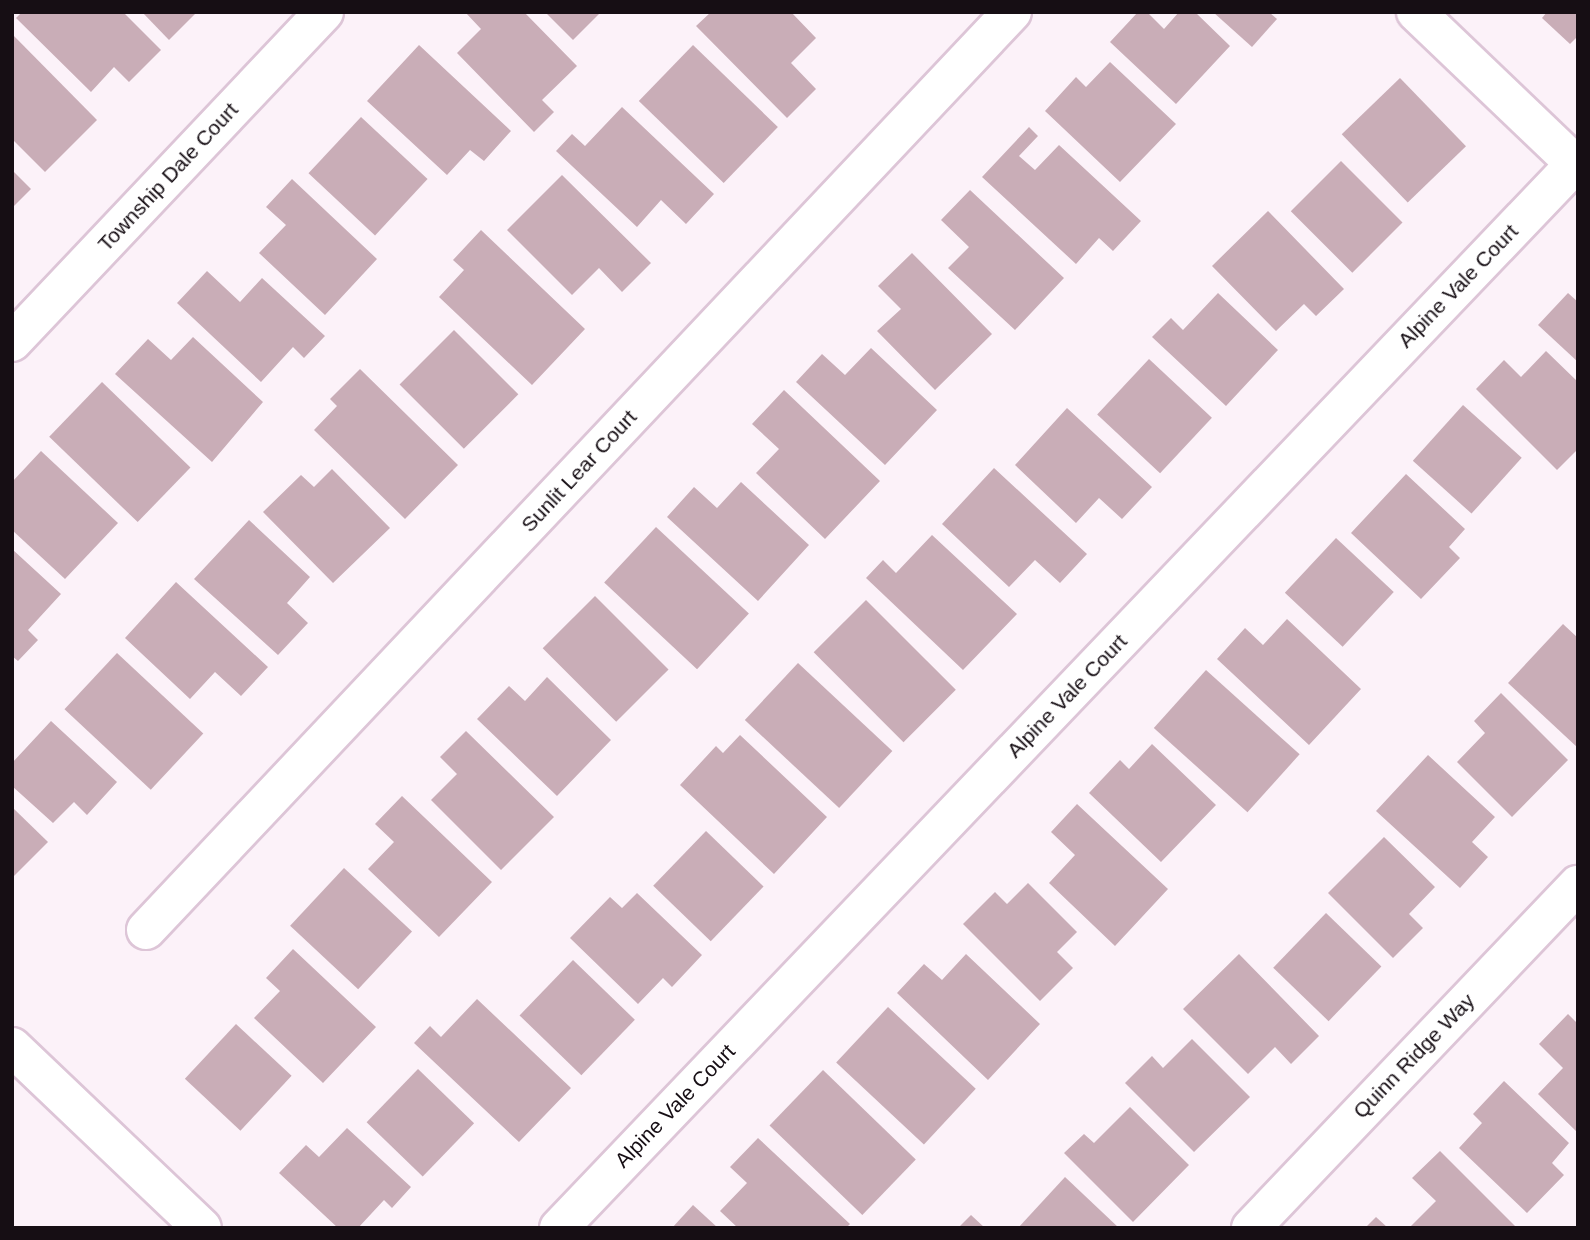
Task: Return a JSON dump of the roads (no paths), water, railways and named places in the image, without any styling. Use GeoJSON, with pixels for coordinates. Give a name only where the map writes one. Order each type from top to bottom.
{"type":"FeatureCollection","features":[{"type":"Feature","properties":{"kind":"street","name":"Township Dale Court"},"geometry":{"type":"LineString","coordinates":[[12,342],[324,12]]}},
{"type":"Feature","properties":{"kind":"street","name":"Sunlit Lear Court"},"geometry":{"type":"LineString","coordinates":[[146,930],[1012,12]]}},
{"type":"Feature","properties":{"kind":"street"},"geometry":{"type":"LineString","coordinates":[[1416,12],[1576,165]]}},
{"type":"Feature","properties":{"kind":"street","name":"Alpine Vale Court"},"geometry":{"type":"LineString","coordinates":[[559,1228],[1576,165]]}},
{"type":"Feature","properties":{"kind":"street","name":"Quinn Ridge Way"},"geometry":{"type":"LineString","coordinates":[[1251,1228],[1578,885]]}},
{"type":"Feature","properties":{"kind":"street"},"geometry":{"type":"LineString","coordinates":[[12,1047],[202,1228]]}}]}
